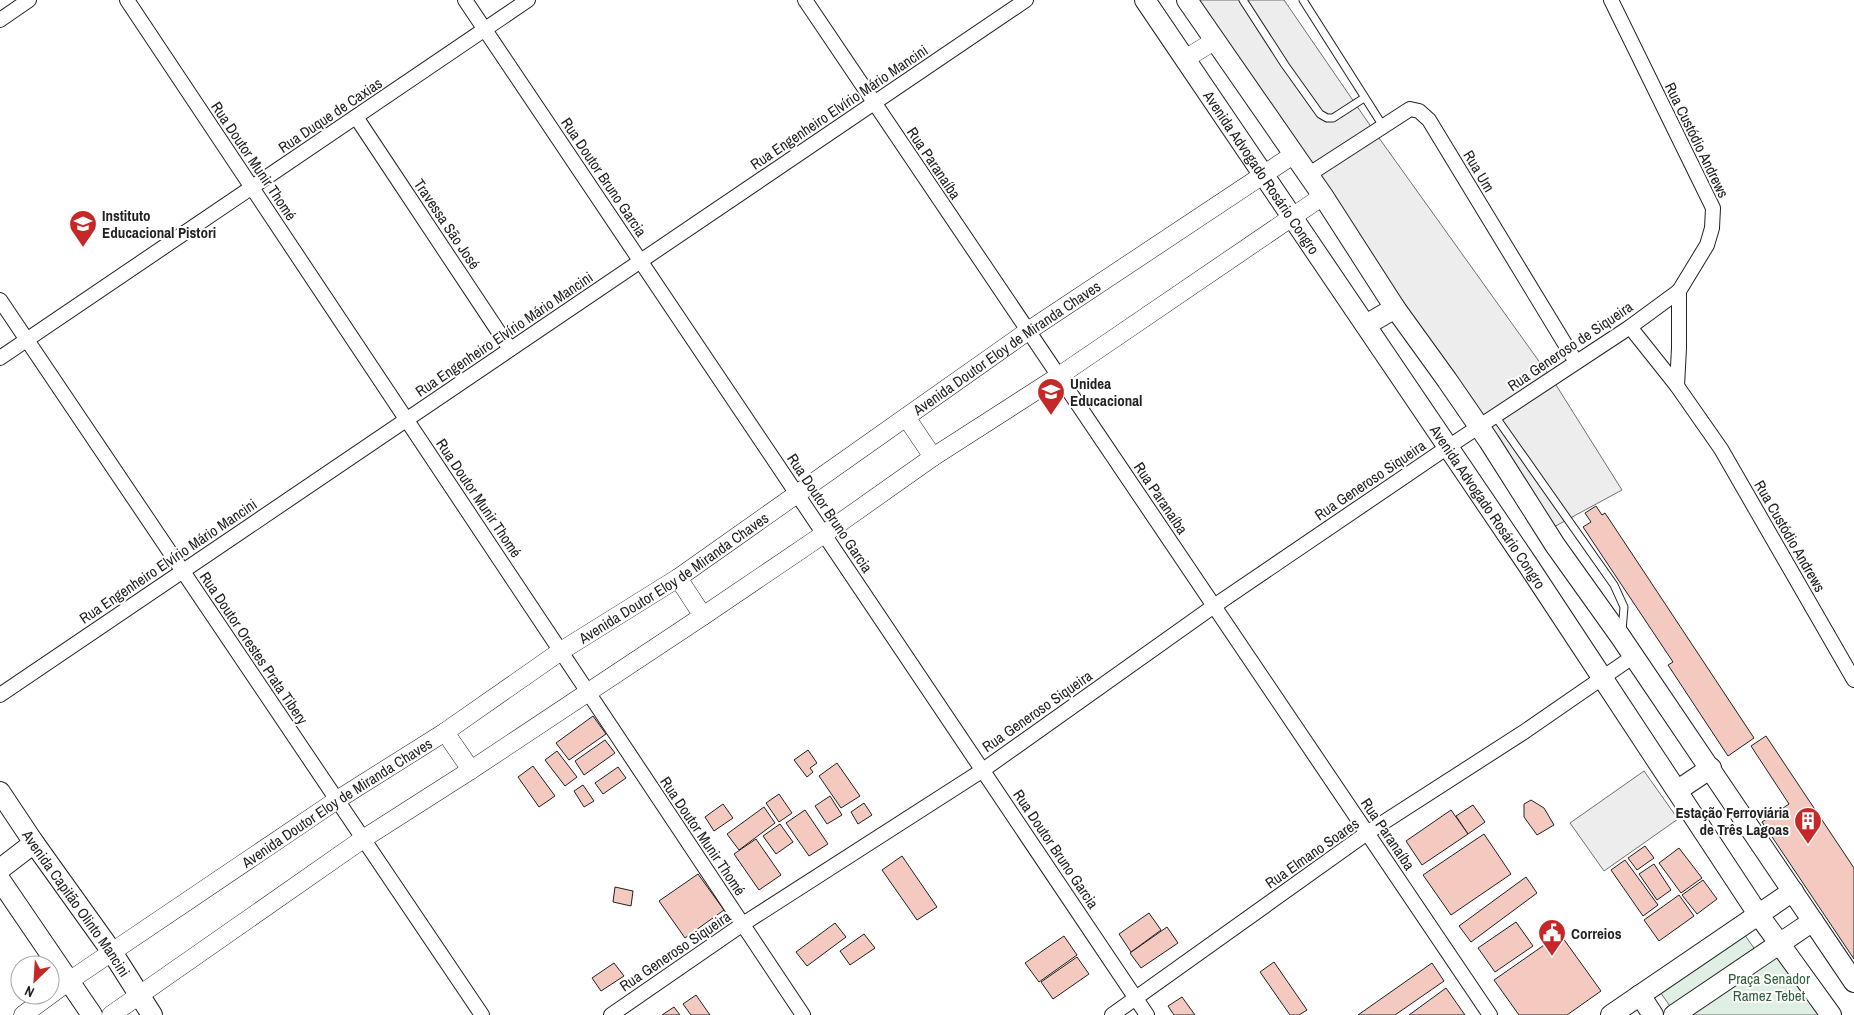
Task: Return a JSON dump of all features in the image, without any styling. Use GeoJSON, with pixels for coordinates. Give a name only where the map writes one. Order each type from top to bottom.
{"type":"FeatureCollection","features":[{"type":"Feature","properties":{"kind":"main road","name":"Avenida Advogado Rosário Congro"},"geometry":{"type":"LineString","coordinates":[[1145,0],[1528,565],[1758,914],[1830,1015]]}},
{"type":"Feature","properties":{"kind":"main road"},"geometry":{"type":"LineString","coordinates":[[1187,0],[1293,155],[1324,196],[1395,308],[1447,380],[1555,545],[1634,656],[1854,982]]}},
{"type":"Feature","properties":{"kind":"main road"},"geometry":{"type":"LineString","coordinates":[[1366,325],[1395,308]]}},
{"type":"Feature","properties":{"kind":"main road"},"geometry":{"type":"LineString","coordinates":[[1528,565],[1555,545]]}},
{"type":"Feature","properties":{"kind":"main road"},"geometry":{"type":"LineString","coordinates":[[1678,790],[1710,768]]}},
{"type":"Feature","properties":{"kind":"main road","name":"Avenida Capitão Olinto Mancini"},"geometry":{"type":"LineString","coordinates":[[0,792],[112,952],[152,1015]]}},
{"type":"Feature","properties":{"kind":"main road"},"geometry":{"type":"LineString","coordinates":[[0,869],[34,843]]}},
{"type":"Feature","properties":{"kind":"main road"},"geometry":{"type":"LineString","coordinates":[[0,880],[92,1015]]}},
{"type":"Feature","properties":{"kind":"main road"},"geometry":{"type":"LineString","coordinates":[[1611,1015],[1793,891]]}},
{"type":"Feature","properties":{"kind":"main road"},"geometry":{"type":"LineString","coordinates":[[1674,1015],[1813,921]]}},
{"type":"Feature","properties":{"kind":"main road"},"geometry":{"type":"LineString","coordinates":[[1640,995],[1653,1015]]}},
{"type":"Feature","properties":{"kind":"street"},"geometry":{"type":"LineString","coordinates":[[0,20],[29,0]]}},
{"type":"Feature","properties":{"kind":"street","name":"Rua Doutor Munir Thomé"},"geometry":{"type":"LineString","coordinates":[[127,0],[803,1015]]}},
{"type":"Feature","properties":{"kind":"street","name":"Rua Doutor Bruno Garcia"},"geometry":{"type":"LineString","coordinates":[[465,0],[1147,1015]]}},
{"type":"Feature","properties":{"kind":"street","name":"Rua Duque de Caxias"},"geometry":{"type":"LineString","coordinates":[[0,358],[528,0]]}},
{"type":"Feature","properties":{"kind":"street","name":"Rua Paranaíba"},"geometry":{"type":"LineString","coordinates":[[805,0],[1490,1015]]}},
{"type":"Feature","properties":{"kind":"street","name":"Rua Engenheiro Elvírio Mário Mancini"},"geometry":{"type":"LineString","coordinates":[[0,695],[1026,0]]}},
{"type":"Feature","properties":{"kind":"street","name":"Rua Custódio Andrews"},"geometry":{"type":"LineString","coordinates":[[1611,0],[1713,208],[1712,228],[1707,245],[1679,291]]}},
{"type":"Feature","properties":{"kind":"street"},"geometry":{"type":"LineString","coordinates":[[1185,59],[1214,41]]}},
{"type":"Feature","properties":{"kind":"street","name":"Rua Um"},"geometry":{"type":"LineString","coordinates":[[1308,175],[1410,109],[1419,111],[1429,120],[1576,362]]}},
{"type":"Feature","properties":{"kind":"street","name":"Travessa São José"},"geometry":{"type":"LineString","coordinates":[[356,117],[510,349]]}},
{"type":"Feature","properties":{"kind":"street","name":"Avenida Doutor Eloy de Miranda Chaves"},"geometry":{"type":"LineString","coordinates":[[23,1015],[69,981],[337,800],[445,732],[561,651],[678,578],[1028,331],[1293,155]]}},
{"type":"Feature","properties":{"kind":"street"},"geometry":{"type":"LineString","coordinates":[[110,1015],[363,839],[471,770],[703,616],[933,457],[1058,376],[1324,196]]}},
{"type":"Feature","properties":{"kind":"street"},"geometry":{"type":"LineString","coordinates":[[1677,386],[1679,291]]}},
{"type":"Feature","properties":{"kind":"street","name":"Rua Generoso de Siqueira"},"geometry":{"type":"LineString","coordinates":[[1478,428],[1679,291]]}},
{"type":"Feature","properties":{"kind":"street","name":"Rua Doutor Orestes Prata Tibery"},"geometry":{"type":"LineString","coordinates":[[2,308],[27,340],[482,1015]]}},
{"type":"Feature","properties":{"kind":"street","name":"Rua Custódio Andrews"},"geometry":{"type":"LineString","coordinates":[[1630,326],[1677,386],[1721,449],[1854,680]]}},
{"type":"Feature","properties":{"kind":"street"},"geometry":{"type":"LineString","coordinates":[[906,417],[933,457]]}},
{"type":"Feature","properties":{"kind":"street","name":"Rua Generoso Siqueira"},"geometry":{"type":"LineString","coordinates":[[611,1015],[743,924],[983,770],[1214,606],[1478,428]]}},
{"type":"Feature","properties":{"kind":"street"},"geometry":{"type":"LineString","coordinates":[[678,578],[703,616]]}},
{"type":"Feature","properties":{"kind":"street","name":"Rua Elmano Soares"},"geometry":{"type":"LineString","coordinates":[[1112,1015],[1368,833],[1524,732],[1634,656]]}},
{"type":"Feature","properties":{"kind":"street"},"geometry":{"type":"LineString","coordinates":[[445,732],[471,770]]}},
{"type":"Feature","properties":{"kind":"lane"},"geometry":{"type":"LineString","coordinates":[[1244,0],[1285,65],[1320,114],[1327,118],[1333,118],[1364,98]]}},
{"type":"Feature","properties":{"kind":"lane"},"geometry":{"type":"LineString","coordinates":[[1303,0],[1383,126]]}},
{"type":"Feature","properties":{"kind":"lane"},"geometry":{"type":"LineString","coordinates":[[1495,416],[1614,585],[1625,613],[1620,636]]}},
{"type":"Feature","properties":{"kind":"green space"},"geometry":{"type":"Polygon","coordinates":[[[1742,931],[1756,951],[1672,1009],[1658,989],[1742,931]]]}},
{"type":"Feature","properties":{"kind":"green space","name":"Praça Senador Ramez Tebet"},"geometry":{"type":"Polygon","coordinates":[[[1776,947],[1825,1015],[1674,1015],[1776,947]]]}},
{"type":"Feature","properties":{"kind":"shaded area"},"geometry":{"type":"Polygon","coordinates":[[[1195,0],[1284,0],[1374,131],[1556,385],[1622,490],[1550,529],[1195,0]]]}},
{"type":"Feature","properties":{"kind":"shaded area"},"geometry":{"type":"Polygon","coordinates":[[[1644,771],[1678,819],[1604,871],[1570,823],[1644,771]]]}},
{"type":"Feature","properties":{"kind":"building"},"geometry":{"type":"Polygon","coordinates":[[[1596,506],[1602,515],[1605,513],[1754,738],[1728,756],[1668,665],[1673,662],[1583,527],[1591,522],[1585,513],[1596,506]]]}},
{"type":"Feature","properties":{"kind":"building"},"geometry":{"type":"Polygon","coordinates":[[[593,716],[606,734],[569,760],[556,743],[593,716]]]}},
{"type":"Feature","properties":{"kind":"building","name":"Estação Ferroviária de Três Lagoas"},"geometry":{"type":"Polygon","coordinates":[[[1766,736],[1854,868],[1854,959],[1762,822],[1789,804],[1751,746],[1766,736]]]}},
{"type":"Feature","properties":{"kind":"building"},"geometry":{"type":"Polygon","coordinates":[[[605,740],[615,753],[584,775],[575,761],[605,740]]]}},
{"type":"Feature","properties":{"kind":"building"},"geometry":{"type":"Polygon","coordinates":[[[808,750],[817,763],[810,768],[813,772],[807,777],[794,760],[808,750]]]}},
{"type":"Feature","properties":{"kind":"building"},"geometry":{"type":"Polygon","coordinates":[[[557,751],[577,777],[565,786],[545,760],[557,751]]]}},
{"type":"Feature","properties":{"kind":"building"},"geometry":{"type":"Polygon","coordinates":[[[837,763],[860,796],[841,808],[819,776],[837,763]]]}},
{"type":"Feature","properties":{"kind":"building"},"geometry":{"type":"Polygon","coordinates":[[[533,766],[555,796],[539,807],[518,777],[533,766]]]}},
{"type":"Feature","properties":{"kind":"building"},"geometry":{"type":"Polygon","coordinates":[[[618,767],[626,778],[603,794],[595,783],[618,767]]]}},
{"type":"Feature","properties":{"kind":"building"},"geometry":{"type":"Polygon","coordinates":[[[583,785],[594,801],[584,807],[574,791],[583,785]]]}},
{"type":"Feature","properties":{"kind":"building"},"geometry":{"type":"Polygon","coordinates":[[[779,794],[792,813],[779,822],[766,803],[779,794]]]}},
{"type":"Feature","properties":{"kind":"building"},"geometry":{"type":"Polygon","coordinates":[[[830,796],[842,815],[827,824],[815,806],[830,796]]]}},
{"type":"Feature","properties":{"kind":"building"},"geometry":{"type":"Polygon","coordinates":[[[1531,800],[1544,808],[1554,825],[1537,835],[1524,817],[1524,804],[1531,800]]]}},
{"type":"Feature","properties":{"kind":"building"},"geometry":{"type":"Polygon","coordinates":[[[864,803],[872,815],[858,824],[851,812],[864,803]]]}},
{"type":"Feature","properties":{"kind":"building"},"geometry":{"type":"Polygon","coordinates":[[[723,804],[733,818],[714,831],[705,817],[723,804]]]}},
{"type":"Feature","properties":{"kind":"building"},"geometry":{"type":"Polygon","coordinates":[[[1473,805],[1485,822],[1468,834],[1456,816],[1473,805]]]}},
{"type":"Feature","properties":{"kind":"building"},"geometry":{"type":"Polygon","coordinates":[[[764,807],[775,823],[739,850],[727,834],[764,807]]]}},
{"type":"Feature","properties":{"kind":"building"},"geometry":{"type":"Polygon","coordinates":[[[805,810],[828,844],[809,856],[786,823],[805,810]]]}},
{"type":"Feature","properties":{"kind":"building"},"geometry":{"type":"Polygon","coordinates":[[[1451,810],[1468,834],[1422,865],[1406,841],[1451,810]]]}},
{"type":"Feature","properties":{"kind":"building"},"geometry":{"type":"Polygon","coordinates":[[[780,824],[793,842],[776,854],[763,836],[780,824]]]}},
{"type":"Feature","properties":{"kind":"building"},"geometry":{"type":"Polygon","coordinates":[[[1484,834],[1511,874],[1451,915],[1423,875],[1484,834]]]}},
{"type":"Feature","properties":{"kind":"building"},"geometry":{"type":"Polygon","coordinates":[[[756,839],[781,875],[759,890],[734,854],[756,839]]]}},
{"type":"Feature","properties":{"kind":"building"},"geometry":{"type":"Polygon","coordinates":[[[1645,846],[1654,858],[1637,870],[1628,858],[1645,846]]]}},
{"type":"Feature","properties":{"kind":"building"},"geometry":{"type":"Polygon","coordinates":[[[1679,848],[1702,878],[1681,893],[1659,863],[1679,848]]]}},
{"type":"Feature","properties":{"kind":"building"},"geometry":{"type":"Polygon","coordinates":[[[902,856],[937,907],[917,920],[882,870],[902,856]]]}},
{"type":"Feature","properties":{"kind":"building"},"geometry":{"type":"Polygon","coordinates":[[[1625,860],[1658,905],[1643,916],[1611,870],[1625,860]]]}},
{"type":"Feature","properties":{"kind":"building"},"geometry":{"type":"Polygon","coordinates":[[[1654,864],[1671,890],[1657,900],[1639,874],[1654,864]]]}},
{"type":"Feature","properties":{"kind":"building"},"geometry":{"type":"Polygon","coordinates":[[[698,874],[724,910],[685,938],[659,901],[698,874]]]}},
{"type":"Feature","properties":{"kind":"building"},"geometry":{"type":"Polygon","coordinates":[[[1526,877],[1537,893],[1471,942],[1459,926],[1526,877]]]}},
{"type":"Feature","properties":{"kind":"building"},"geometry":{"type":"Polygon","coordinates":[[[1703,880],[1717,899],[1697,914],[1682,895],[1703,880]]]}},
{"type":"Feature","properties":{"kind":"building"},"geometry":{"type":"Polygon","coordinates":[[[615,887],[633,891],[631,906],[613,902],[615,887]]]}},
{"type":"Feature","properties":{"kind":"building"},"geometry":{"type":"Polygon","coordinates":[[[1679,895],[1694,916],[1659,941],[1644,920],[1679,895]]]}},
{"type":"Feature","properties":{"kind":"building"},"geometry":{"type":"Polygon","coordinates":[[[1149,913],[1161,930],[1131,952],[1119,934],[1149,913]]]}},
{"type":"Feature","properties":{"kind":"building"},"geometry":{"type":"Polygon","coordinates":[[[1516,922],[1533,946],[1495,972],[1478,948],[1516,922]]]}},
{"type":"Feature","properties":{"kind":"building"},"geometry":{"type":"Polygon","coordinates":[[[835,923],[846,937],[807,966],[796,952],[835,923]]]}},
{"type":"Feature","properties":{"kind":"building"},"geometry":{"type":"Polygon","coordinates":[[[1167,927],[1178,943],[1141,968],[1130,953],[1167,927]]]}},
{"type":"Feature","properties":{"kind":"building"},"geometry":{"type":"Polygon","coordinates":[[[864,934],[875,948],[850,965],[840,951],[864,934]]]}},
{"type":"Feature","properties":{"kind":"building","name":"Correios"},"geometry":{"type":"Polygon","coordinates":[[[1560,934],[1601,991],[1567,1015],[1519,1015],[1494,980],[1560,934]]]}},
{"type":"Feature","properties":{"kind":"building"},"geometry":{"type":"Polygon","coordinates":[[[1064,936],[1077,955],[1039,982],[1025,963],[1064,936]]]}},
{"type":"Feature","properties":{"kind":"building"},"geometry":{"type":"Polygon","coordinates":[[[1077,957],[1089,974],[1053,999],[1041,982],[1077,957]]]}},
{"type":"Feature","properties":{"kind":"building"},"geometry":{"type":"Polygon","coordinates":[[[1274,962],[1307,1010],[1299,1015],[1290,1015],[1260,972],[1274,962]]]}},
{"type":"Feature","properties":{"kind":"building"},"geometry":{"type":"Polygon","coordinates":[[[614,963],[624,976],[601,991],[592,978],[614,963]]]}},
{"type":"Feature","properties":{"kind":"building"},"geometry":{"type":"Polygon","coordinates":[[[1432,963],[1444,981],[1395,1015],[1358,1015],[1432,963]]]}},
{"type":"Feature","properties":{"kind":"building"},"geometry":{"type":"Polygon","coordinates":[[[1446,988],[1465,1015],[1409,1015],[1446,988]]]}},
{"type":"Feature","properties":{"kind":"building"},"geometry":{"type":"Polygon","coordinates":[[[696,995],[710,1015],[691,1015],[683,1004],[696,995]]]}},
{"type":"Feature","properties":{"kind":"building"},"geometry":{"type":"Polygon","coordinates":[[[1182,997],[1195,1015],[1174,1015],[1168,1006],[1182,997]]]}},
{"type":"Feature","properties":{"kind":"building"},"geometry":{"type":"Polygon","coordinates":[[[674,1007],[680,1015],[662,1015],[674,1007]]]}},
{"type":"Feature","properties":{"kind":"place","name":"Instituto Educacional Pistori"},"geometry":{"type":"Point","coordinates":[83,248]}},
{"type":"Feature","properties":{"kind":"place","name":"Unidea Educacional"},"geometry":{"type":"Point","coordinates":[1051,416]}},
{"type":"Feature","properties":{"kind":"place","name":"Estação Ferroviária de Três Lagoas"},"geometry":{"type":"Point","coordinates":[1808,845]}},
{"type":"Feature","properties":{"kind":"place","name":"Correios"},"geometry":{"type":"Point","coordinates":[1552,957]}}]}
